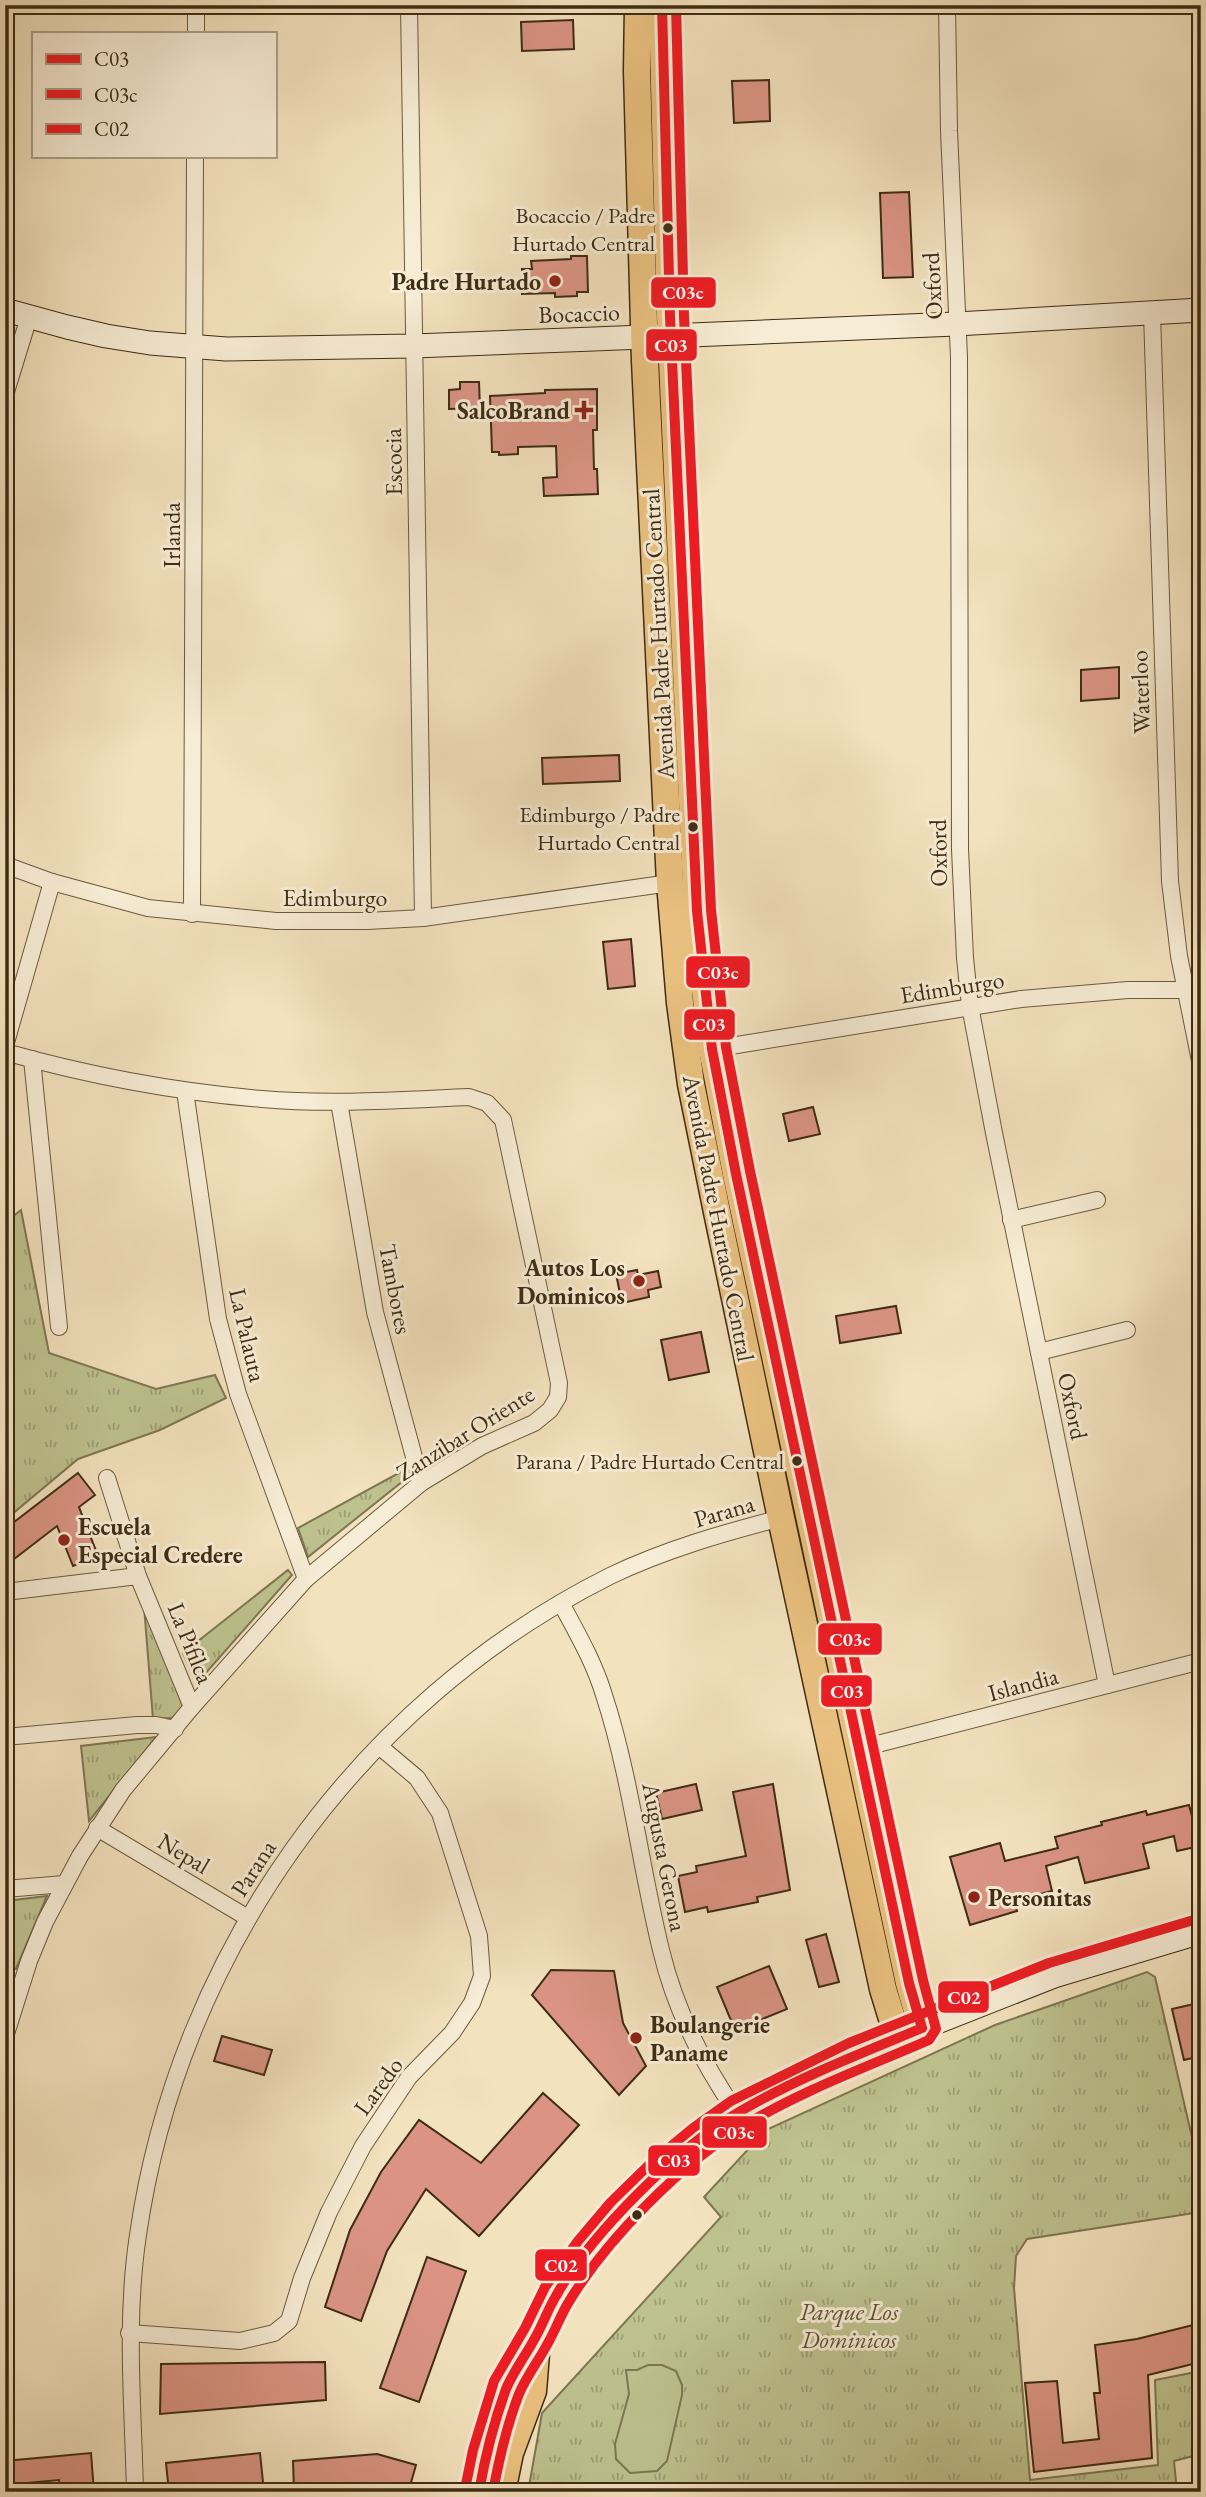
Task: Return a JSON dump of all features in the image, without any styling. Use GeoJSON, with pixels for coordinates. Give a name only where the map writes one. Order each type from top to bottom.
{"type":"FeatureCollection","features":[{"type":"Feature","properties":{"kind":"main road","name":"Avenida Padre Hurtado Central"},"geometry":{"type":"LineString","coordinates":[[638,5],[637,71],[645,337],[670,883],[680,1003],[691,1084],[780,1518],[883,1989],[910,2033]]}},
{"type":"Feature","properties":{"kind":"main road","name":"Avenida Padre Hurtado Central"},"geometry":{"type":"LineString","coordinates":[[662,5],[671,336],[697,911],[712,1049],[736,1174],[909,1983],[910,2033]]}},
{"type":"Feature","properties":{"kind":"main road"},"geometry":{"type":"LineString","coordinates":[[479,2492],[486,2454],[507,2387],[557,2294],[589,2249],[622,2211],[672,2163],[737,2113],[800,2080],[910,2033]]}},
{"type":"Feature","properties":{"kind":"main road"},"geometry":{"type":"LineString","coordinates":[[502,2492],[510,2453],[533,2391],[537,2335]]}},
{"type":"Feature","properties":{"kind":"street"},"geometry":{"type":"LineString","coordinates":[[196,5],[196,32]]}},
{"type":"Feature","properties":{"kind":"street","name":"Escocia"},"geometry":{"type":"LineString","coordinates":[[409,5],[423,918]]}},
{"type":"Feature","properties":{"kind":"street","name":"Oxford"},"geometry":{"type":"LineString","coordinates":[[947,5],[949,131],[959,357],[960,849],[970,1006],[1011,1220],[1107,1685]]}},
{"type":"Feature","properties":{"kind":"street","name":"Irlanda"},"geometry":{"type":"LineString","coordinates":[[192,914],[195,158]]}},
{"type":"Feature","properties":{"kind":"street","name":"Bocaccio"},"geometry":{"type":"LineString","coordinates":[[5,310],[106,336],[195,347],[414,346],[956,324],[1201,310]]}},
{"type":"Feature","properties":{"kind":"street","name":"Waterloo"},"geometry":{"type":"LineString","coordinates":[[1152,313],[1168,849],[1175,924],[1193,989],[1201,1066]]}},
{"type":"Feature","properties":{"kind":"street"},"geometry":{"type":"LineString","coordinates":[[5,395],[29,317]]}},
{"type":"Feature","properties":{"kind":"street","name":"Edimburgo"},"geometry":{"type":"LineString","coordinates":[[5,865],[52,882],[148,908],[276,921],[423,918],[670,883]]}},
{"type":"Feature","properties":{"kind":"street"},"geometry":{"type":"LineString","coordinates":[[5,1046],[52,882]]}},
{"type":"Feature","properties":{"kind":"street","name":"Edimburgo"},"geometry":{"type":"LineString","coordinates":[[712,1049],[970,1006],[1072,994],[1193,989]]}},
{"type":"Feature","properties":{"kind":"street","name":"Zanzibar Oriente"},"geometry":{"type":"LineString","coordinates":[[5,1052],[185,1091],[264,1099],[340,1102],[469,1097],[487,1103],[503,1120],[559,1383],[558,1396],[550,1410],[534,1423],[482,1446],[421,1483],[306,1579],[192,1706],[123,1790],[64,1884],[29,1961],[5,2037]]}},
{"type":"Feature","properties":{"kind":"street"},"geometry":{"type":"LineString","coordinates":[[32,1059],[59,1327]]}},
{"type":"Feature","properties":{"kind":"street","name":"La Palauta"},"geometry":{"type":"LineString","coordinates":[[185,1091],[218,1319],[238,1394],[306,1579]]}},
{"type":"Feature","properties":{"kind":"street","name":"Tambores"},"geometry":{"type":"LineString","coordinates":[[340,1102],[374,1312],[421,1483]]}},
{"type":"Feature","properties":{"kind":"street"},"geometry":{"type":"LineString","coordinates":[[1011,1220],[1097,1200]]}},
{"type":"Feature","properties":{"kind":"street"},"geometry":{"type":"LineString","coordinates":[[1039,1352],[1126,1330]]}},
{"type":"Feature","properties":{"kind":"street","name":"La Pifilca"},"geometry":{"type":"LineString","coordinates":[[107,1478],[138,1576],[192,1706]]}},
{"type":"Feature","properties":{"kind":"street","name":"Parana"},"geometry":{"type":"LineString","coordinates":[[135,2492],[130,2333],[133,2273],[143,2201],[169,2095],[204,2004],[248,1918],[308,1828],[379,1746],[456,1676],[521,1628],[612,1576],[706,1539],[780,1518]]}},
{"type":"Feature","properties":{"kind":"street"},"geometry":{"type":"LineString","coordinates":[[5,1591],[138,1576]]}},
{"type":"Feature","properties":{"kind":"street","name":"Augusta Gerona"},"geometry":{"type":"LineString","coordinates":[[561,1603],[590,1659],[615,1731],[661,1951],[673,1990],[701,2056],[737,2113]]}},
{"type":"Feature","properties":{"kind":"street","name":"Islandia"},"geometry":{"type":"LineString","coordinates":[[858,1749],[1201,1661]]}},
{"type":"Feature","properties":{"kind":"street"},"geometry":{"type":"LineString","coordinates":[[5,1737],[137,1725],[175,1729]]}},
{"type":"Feature","properties":{"kind":"street","name":"Laredo"},"geometry":{"type":"LineString","coordinates":[[130,2333],[240,2341],[274,2333],[289,2321],[302,2278],[329,2212],[363,2146],[409,2077],[452,2033],[472,2003],[482,1976],[480,1936],[440,1813],[417,1778],[379,1746]]}},
{"type":"Feature","properties":{"kind":"street","name":"Nepal"},"geometry":{"type":"LineString","coordinates":[[97,1828],[248,1918]]}},
{"type":"Feature","properties":{"kind":"street"},"geometry":{"type":"LineString","coordinates":[[5,1889],[64,1884]]}},
{"type":"Feature","properties":{"kind":"street"},"geometry":{"type":"LineString","coordinates":[[910,2033],[1054,1976],[1201,1932]]}},
{"type":"Feature","properties":{"kind":"green space"},"geometry":{"type":"Polygon","coordinates":[[[709,1089],[849,1757],[844,1758],[704,1090],[709,1089]]]}},
{"type":"Feature","properties":{"kind":"green space"},"geometry":{"type":"Polygon","coordinates":[[[21,1210],[49,1353],[156,1389],[215,1375],[226,1398],[160,1430],[78,1459],[5,1520],[5,1223],[21,1210]]]}},
{"type":"Feature","properties":{"kind":"green space"},"geometry":{"type":"Polygon","coordinates":[[[406,1469],[408,1477],[308,1557],[298,1528],[406,1469]]]}},
{"type":"Feature","properties":{"kind":"green space"},"geometry":{"type":"Polygon","coordinates":[[[288,1570],[292,1575],[197,1683],[183,1653],[288,1570]]]}},
{"type":"Feature","properties":{"kind":"green space"},"geometry":{"type":"Polygon","coordinates":[[[144,1606],[184,1709],[172,1718],[153,1719],[144,1606]]]}},
{"type":"Feature","properties":{"kind":"green space"},"geometry":{"type":"Polygon","coordinates":[[[156,1737],[89,1821],[81,1746],[156,1737]]]}},
{"type":"Feature","properties":{"kind":"green space"},"geometry":{"type":"Polygon","coordinates":[[[47,1896],[16,1969],[9,1969],[6,1901],[47,1896]]]}},
{"type":"Feature","properties":{"kind":"green space","name":"Parque Los Dominicos"},"geometry":{"type":"Polygon","coordinates":[[[1147,1972],[1155,1977],[1201,2176],[1201,2212],[1027,2239],[1016,2256],[1014,2288],[1030,2480],[1158,2465],[1155,2380],[1201,2371],[1201,2454],[1174,2461],[1177,2492],[528,2492],[542,2413],[721,2217],[704,2197],[766,2130],[995,2025],[1147,1972]]]}},
{"type":"Feature","properties":{"kind":"green space"},"geometry":{"type":"Polygon","coordinates":[[[648,2365],[662,2365],[676,2371],[682,2385],[682,2395],[667,2461],[657,2471],[630,2473],[616,2459],[615,2444],[629,2394],[626,2370],[637,2370],[648,2365]]]}},
{"type":"Feature","properties":{"kind":"building"},"geometry":{"type":"Polygon","coordinates":[[[573,20],[574,49],[522,51],[521,22],[573,20]]]}},
{"type":"Feature","properties":{"kind":"building"},"geometry":{"type":"Polygon","coordinates":[[[769,80],[770,121],[734,123],[732,81],[769,80]]]}},
{"type":"Feature","properties":{"kind":"building"},"geometry":{"type":"Polygon","coordinates":[[[909,192],[913,277],[883,278],[880,193],[909,192]]]}},
{"type":"Feature","properties":{"kind":"building","name":"Padre Hurtado"},"geometry":{"type":"Polygon","coordinates":[[[571,256],[587,256],[588,292],[577,292],[577,296],[555,297],[555,293],[522,294],[522,269],[532,269],[531,261],[571,259],[571,256]]]}},
{"type":"Feature","properties":{"kind":"building"},"geometry":{"type":"Polygon","coordinates":[[[460,382],[479,382],[480,408],[449,409],[449,390],[460,389],[460,382]]]}},
{"type":"Feature","properties":{"kind":"building"},"geometry":{"type":"Polygon","coordinates":[[[597,389],[597,430],[593,430],[598,494],[544,496],[543,478],[557,477],[556,446],[518,447],[518,454],[499,455],[499,452],[492,452],[490,396],[545,393],[545,390],[597,389]]]}},
{"type":"Feature","properties":{"kind":"building"},"geometry":{"type":"Polygon","coordinates":[[[1119,667],[1119,698],[1081,701],[1081,670],[1119,667]]]}},
{"type":"Feature","properties":{"kind":"building"},"geometry":{"type":"Polygon","coordinates":[[[619,755],[620,781],[543,784],[542,758],[619,755]]]}},
{"type":"Feature","properties":{"kind":"building"},"geometry":{"type":"Polygon","coordinates":[[[631,939],[635,986],[608,989],[603,942],[631,939]]]}},
{"type":"Feature","properties":{"kind":"building"},"geometry":{"type":"Polygon","coordinates":[[[813,1107],[820,1134],[789,1141],[783,1114],[813,1107]]]}},
{"type":"Feature","properties":{"kind":"building","name":"Autos Los Dominicos"},"geometry":{"type":"Polygon","coordinates":[[[637,1270],[638,1275],[658,1271],[661,1287],[648,1290],[649,1297],[622,1303],[616,1274],[637,1270]]]}},
{"type":"Feature","properties":{"kind":"building"},"geometry":{"type":"Polygon","coordinates":[[[896,1306],[901,1333],[840,1343],[836,1316],[896,1306]]]}},
{"type":"Feature","properties":{"kind":"building"},"geometry":{"type":"Polygon","coordinates":[[[701,1332],[709,1372],[669,1380],[661,1340],[701,1332]]]}},
{"type":"Feature","properties":{"kind":"building"},"geometry":{"type":"Polygon","coordinates":[[[78,1473],[95,1495],[79,1507],[98,1556],[73,1566],[57,1526],[5,1566],[5,1529],[78,1473]]]}},
{"type":"Feature","properties":{"kind":"building"},"geometry":{"type":"Polygon","coordinates":[[[696,1784],[702,1810],[662,1819],[656,1793],[696,1784]]]}},
{"type":"Feature","properties":{"kind":"building"},"geometry":{"type":"Polygon","coordinates":[[[773,1784],[790,1890],[757,1897],[758,1902],[708,1912],[707,1907],[685,1912],[678,1876],[697,1872],[696,1866],[746,1856],[733,1792],[773,1784]]]}},
{"type":"Feature","properties":{"kind":"building"},"geometry":{"type":"Polygon","coordinates":[[[1189,1805],[1200,1846],[1177,1851],[1174,1836],[1143,1844],[1149,1868],[1085,1883],[1078,1857],[1046,1866],[1052,1891],[1014,1901],[1017,1911],[970,1925],[950,1857],[1000,1843],[1005,1861],[1058,1848],[1055,1837],[1102,1825],[1101,1822],[1146,1811],[1147,1815],[1189,1805]]]}},
{"type":"Feature","properties":{"kind":"building"},"geometry":{"type":"Polygon","coordinates":[[[826,1934],[839,1982],[819,1987],[806,1940],[826,1934]]]}},
{"type":"Feature","properties":{"kind":"building"},"geometry":{"type":"Polygon","coordinates":[[[769,1966],[787,2009],[735,2030],[717,1987],[769,1966]]]}},
{"type":"Feature","properties":{"kind":"building"},"geometry":{"type":"Polygon","coordinates":[[[551,1970],[614,1971],[623,2023],[646,2066],[619,2095],[532,1995],[551,1970]]]}},
{"type":"Feature","properties":{"kind":"building"},"geometry":{"type":"Polygon","coordinates":[[[1194,2004],[1197,2019],[1201,2018],[1201,2056],[1184,2060],[1172,2009],[1194,2004]]]}},
{"type":"Feature","properties":{"kind":"building"},"geometry":{"type":"Polygon","coordinates":[[[222,2036],[272,2050],[264,2075],[214,2061],[222,2036]]]}},
{"type":"Feature","properties":{"kind":"building"},"geometry":{"type":"Polygon","coordinates":[[[543,2093],[579,2125],[479,2236],[426,2189],[387,2251],[361,2321],[325,2307],[350,2230],[381,2172],[419,2120],[481,2163],[543,2093]]]}},
{"type":"Feature","properties":{"kind":"building"},"geometry":{"type":"Polygon","coordinates":[[[427,2257],[466,2271],[419,2402],[380,2388],[427,2257]]]}},
{"type":"Feature","properties":{"kind":"building"},"geometry":{"type":"Polygon","coordinates":[[[1201,2323],[1201,2362],[1148,2375],[1152,2458],[1034,2472],[1025,2383],[1057,2381],[1063,2443],[1099,2439],[1094,2393],[1100,2393],[1095,2345],[1137,2339],[1201,2323]]]}},
{"type":"Feature","properties":{"kind":"building"},"geometry":{"type":"Polygon","coordinates":[[[325,2362],[326,2400],[160,2414],[161,2364],[325,2362]]]}},
{"type":"Feature","properties":{"kind":"building"},"geometry":{"type":"Polygon","coordinates":[[[91,2453],[94,2492],[60,2492],[59,2480],[5,2485],[5,2461],[91,2453]]]}},
{"type":"Feature","properties":{"kind":"building"},"geometry":{"type":"Polygon","coordinates":[[[260,2453],[264,2492],[169,2492],[166,2463],[260,2453]]]}},
{"type":"Feature","properties":{"kind":"building"},"geometry":{"type":"Polygon","coordinates":[[[377,2454],[416,2465],[410,2486],[341,2492],[294,2492],[293,2461],[377,2454]]]}},
{"type":"Feature","properties":{"kind":"transit line","name":"C03"},"geometry":{"type":"LineString","coordinates":[[479,2492],[494,2427],[512,2376],[571,2272],[590,2246],[637,2194],[689,2147],[739,2112],[806,2077],[922,2028],[909,1983],[736,1174],[712,1049],[697,911],[670,316],[662,5]]}},
{"type":"Feature","properties":{"kind":"transit line","name":"C03c"},"geometry":{"type":"LineString","coordinates":[[493,2492],[507,2430],[525,2381],[567,2305],[625,2227],[696,2160],[745,2125],[812,2090],[929,2040],[936,2029],[923,1980],[750,1171],[726,1047],[711,910],[684,316],[676,5]]}},
{"type":"Feature","properties":{"kind":"transit line","name":"C02"},"geometry":{"type":"LineString","coordinates":[[465,2489],[473,2450],[494,2381],[545,2287],[578,2241],[611,2202],[653,2161],[693,2128],[731,2101],[849,2043],[1049,1963],[1197,1919]]}},
{"type":"Feature","properties":{"kind":"place","name":"Bocaccio / Padre Hurtado Central"},"geometry":{"type":"Point","coordinates":[668,228]}},
{"type":"Feature","properties":{"kind":"place","name":"Padre Hurtado"},"geometry":{"type":"Point","coordinates":[555,281]}},
{"type":"Feature","properties":{"kind":"place","name":"SalcoBrand"},"geometry":{"type":"Point","coordinates":[584,410]}},
{"type":"Feature","properties":{"kind":"place","name":"Edimburgo / Padre Hurtado Central"},"geometry":{"type":"Point","coordinates":[693,827]}},
{"type":"Feature","properties":{"kind":"place","name":"Autos Los Dominicos"},"geometry":{"type":"Point","coordinates":[639,1281]}},
{"type":"Feature","properties":{"kind":"place","name":"Parana / Padre Hurtado Central"},"geometry":{"type":"Point","coordinates":[797,1461]}},
{"type":"Feature","properties":{"kind":"place","name":"Escuela Especial Credere"},"geometry":{"type":"Point","coordinates":[64,1540]}},
{"type":"Feature","properties":{"kind":"place","name":"Personitas"},"geometry":{"type":"Point","coordinates":[974,1897]}},
{"type":"Feature","properties":{"kind":"place","name":"Boulangerie Paname"},"geometry":{"type":"Point","coordinates":[636,2038]}}]}
